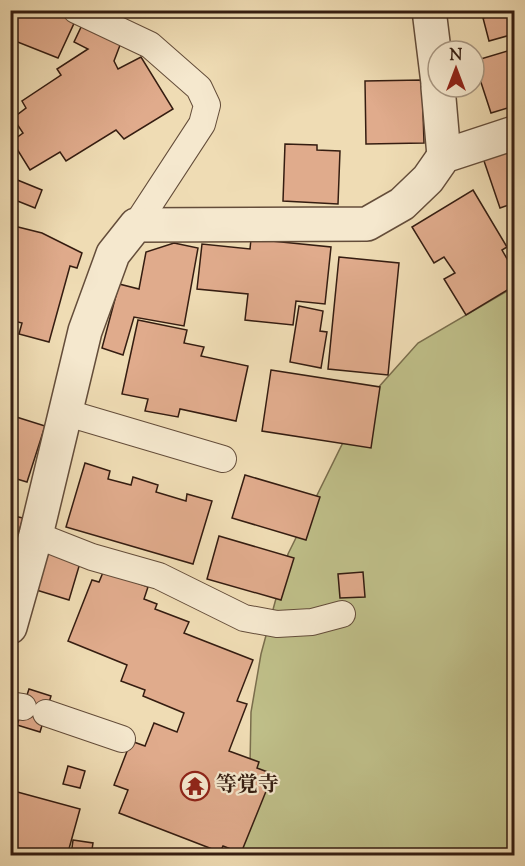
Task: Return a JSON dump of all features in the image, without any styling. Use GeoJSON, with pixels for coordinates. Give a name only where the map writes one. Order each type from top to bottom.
{"type":"FeatureCollection","features":[{"type":"Feature","properties":{"kind":"street"},"geometry":{"type":"LineString","coordinates":[[429,10],[432,39]]}},
{"type":"Feature","properties":{"kind":"street"},"geometry":{"type":"LineString","coordinates":[[439,99],[444,156]]}},
{"type":"Feature","properties":{"kind":"street"},"geometry":{"type":"LineString","coordinates":[[10,627],[36,535],[85,331],[113,254],[136,225],[367,224],[402,204],[428,179],[444,156],[514,133]]}},
{"type":"Feature","properties":{"kind":"lane"},"geometry":{"type":"LineString","coordinates":[[76,10],[150,45],[199,88],[207,105],[202,124],[136,225]]}},
{"type":"Feature","properties":{"kind":"lane"},"geometry":{"type":"LineString","coordinates":[[64,412],[223,459]]}},
{"type":"Feature","properties":{"kind":"lane"},"geometry":{"type":"LineString","coordinates":[[36,535],[92,557],[159,576],[244,618],[277,624],[312,622],[342,614]]}},
{"type":"Feature","properties":{"kind":"lane"},"geometry":{"type":"LineString","coordinates":[[26,708],[122,739]]}},
{"type":"Feature","properties":{"kind":"green space"},"geometry":{"type":"Polygon","coordinates":[[[514,287],[514,855],[226,856],[250,765],[251,712],[261,654],[288,554],[360,408],[418,343],[514,287]]]}},
{"type":"Feature","properties":{"kind":"building"},"geometry":{"type":"Polygon","coordinates":[[[10,10],[56,10],[76,19],[58,58],[10,39],[10,10]]]}},
{"type":"Feature","properties":{"kind":"building"},"geometry":{"type":"Polygon","coordinates":[[[513,10],[514,14],[514,34],[489,41],[483,18],[513,10]]]}},
{"type":"Feature","properties":{"kind":"building"},"geometry":{"type":"Polygon","coordinates":[[[83,23],[122,40],[114,61],[118,69],[141,57],[173,109],[124,139],[116,130],[66,161],[60,152],[30,170],[12,141],[23,133],[13,118],[26,108],[22,101],[61,75],[57,69],[88,49],[74,42],[83,23]]]}},
{"type":"Feature","properties":{"kind":"building"},"geometry":{"type":"Polygon","coordinates":[[[514,49],[514,106],[491,113],[486,98],[486,57],[514,49]]]}},
{"type":"Feature","properties":{"kind":"building"},"geometry":{"type":"Polygon","coordinates":[[[422,80],[424,143],[366,144],[365,81],[422,80]]]}},
{"type":"Feature","properties":{"kind":"building"},"geometry":{"type":"Polygon","coordinates":[[[285,144],[317,145],[317,150],[340,151],[338,204],[283,201],[285,144]]]}},
{"type":"Feature","properties":{"kind":"building"},"geometry":{"type":"Polygon","coordinates":[[[514,148],[514,203],[500,208],[483,158],[514,148]]]}},
{"type":"Feature","properties":{"kind":"building"},"geometry":{"type":"Polygon","coordinates":[[[15,179],[42,190],[35,208],[10,198],[15,179]]]}},
{"type":"Feature","properties":{"kind":"building"},"geometry":{"type":"Polygon","coordinates":[[[473,190],[507,247],[502,250],[514,271],[514,286],[466,315],[444,279],[455,273],[444,257],[434,263],[412,227],[473,190]]]}},
{"type":"Feature","properties":{"kind":"building"},"geometry":{"type":"Polygon","coordinates":[[[10,225],[42,233],[82,253],[77,268],[70,266],[49,342],[19,334],[22,323],[10,320],[10,225]]]}},
{"type":"Feature","properties":{"kind":"building"},"geometry":{"type":"Polygon","coordinates":[[[251,239],[331,247],[325,304],[296,301],[293,325],[245,320],[248,294],[197,289],[202,244],[250,249],[251,239]]]}},
{"type":"Feature","properties":{"kind":"building"},"geometry":{"type":"Polygon","coordinates":[[[174,243],[198,248],[184,326],[134,317],[123,355],[102,348],[119,284],[139,289],[146,252],[174,243]]]}},
{"type":"Feature","properties":{"kind":"building"},"geometry":{"type":"Polygon","coordinates":[[[339,257],[399,263],[388,375],[328,369],[339,257]]]}},
{"type":"Feature","properties":{"kind":"building"},"geometry":{"type":"Polygon","coordinates":[[[299,306],[323,311],[320,331],[327,332],[321,368],[290,362],[299,306]]]}},
{"type":"Feature","properties":{"kind":"building"},"geometry":{"type":"Polygon","coordinates":[[[138,320],[187,330],[184,343],[204,347],[201,356],[248,366],[236,421],[180,409],[178,417],[145,411],[148,399],[122,394],[138,320]]]}},
{"type":"Feature","properties":{"kind":"building"},"geometry":{"type":"Polygon","coordinates":[[[271,370],[380,387],[371,448],[262,431],[271,370]]]}},
{"type":"Feature","properties":{"kind":"building"},"geometry":{"type":"Polygon","coordinates":[[[10,415],[45,426],[27,482],[10,477],[10,415]]]}},
{"type":"Feature","properties":{"kind":"building"},"geometry":{"type":"Polygon","coordinates":[[[85,463],[110,471],[108,479],[131,485],[133,477],[158,485],[156,492],[186,501],[187,494],[212,501],[193,564],[66,527],[85,463]]]}},
{"type":"Feature","properties":{"kind":"building"},"geometry":{"type":"Polygon","coordinates":[[[245,475],[320,497],[306,540],[232,518],[245,475]]]}},
{"type":"Feature","properties":{"kind":"building"},"geometry":{"type":"Polygon","coordinates":[[[10,515],[23,518],[10,562],[10,515]]]}},
{"type":"Feature","properties":{"kind":"building"},"geometry":{"type":"Polygon","coordinates":[[[219,536],[294,558],[281,600],[207,579],[219,536]]]}},
{"type":"Feature","properties":{"kind":"building"},"geometry":{"type":"Polygon","coordinates":[[[44,552],[80,563],[69,600],[33,589],[44,552]]]}},
{"type":"Feature","properties":{"kind":"building"},"geometry":{"type":"Polygon","coordinates":[[[104,570],[148,587],[144,599],[157,604],[155,609],[189,622],[184,633],[253,660],[237,701],[247,704],[229,751],[259,762],[257,768],[273,774],[241,853],[223,846],[220,852],[119,813],[128,790],[114,785],[131,741],[145,746],[154,723],[177,732],[184,713],[143,696],[145,690],[121,681],[127,665],[68,641],[92,580],[99,582],[104,570]]]}},
{"type":"Feature","properties":{"kind":"building"},"geometry":{"type":"Polygon","coordinates":[[[363,572],[365,597],[340,598],[338,574],[363,572]]]}},
{"type":"Feature","properties":{"kind":"building"},"geometry":{"type":"Polygon","coordinates":[[[29,689],[51,696],[40,732],[17,725],[29,689]]]}},
{"type":"Feature","properties":{"kind":"building"},"geometry":{"type":"Polygon","coordinates":[[[68,766],[85,771],[80,788],[63,784],[68,766]]]}},
{"type":"Feature","properties":{"kind":"building"},"geometry":{"type":"Polygon","coordinates":[[[10,790],[80,809],[67,856],[10,856],[10,790]]]}},
{"type":"Feature","properties":{"kind":"building"},"geometry":{"type":"Polygon","coordinates":[[[73,840],[93,843],[91,856],[71,856],[73,840]]]}},
{"type":"Feature","properties":{"kind":"place","name":"等覚寺"},"geometry":{"type":"Point","coordinates":[195,786]}}]}
